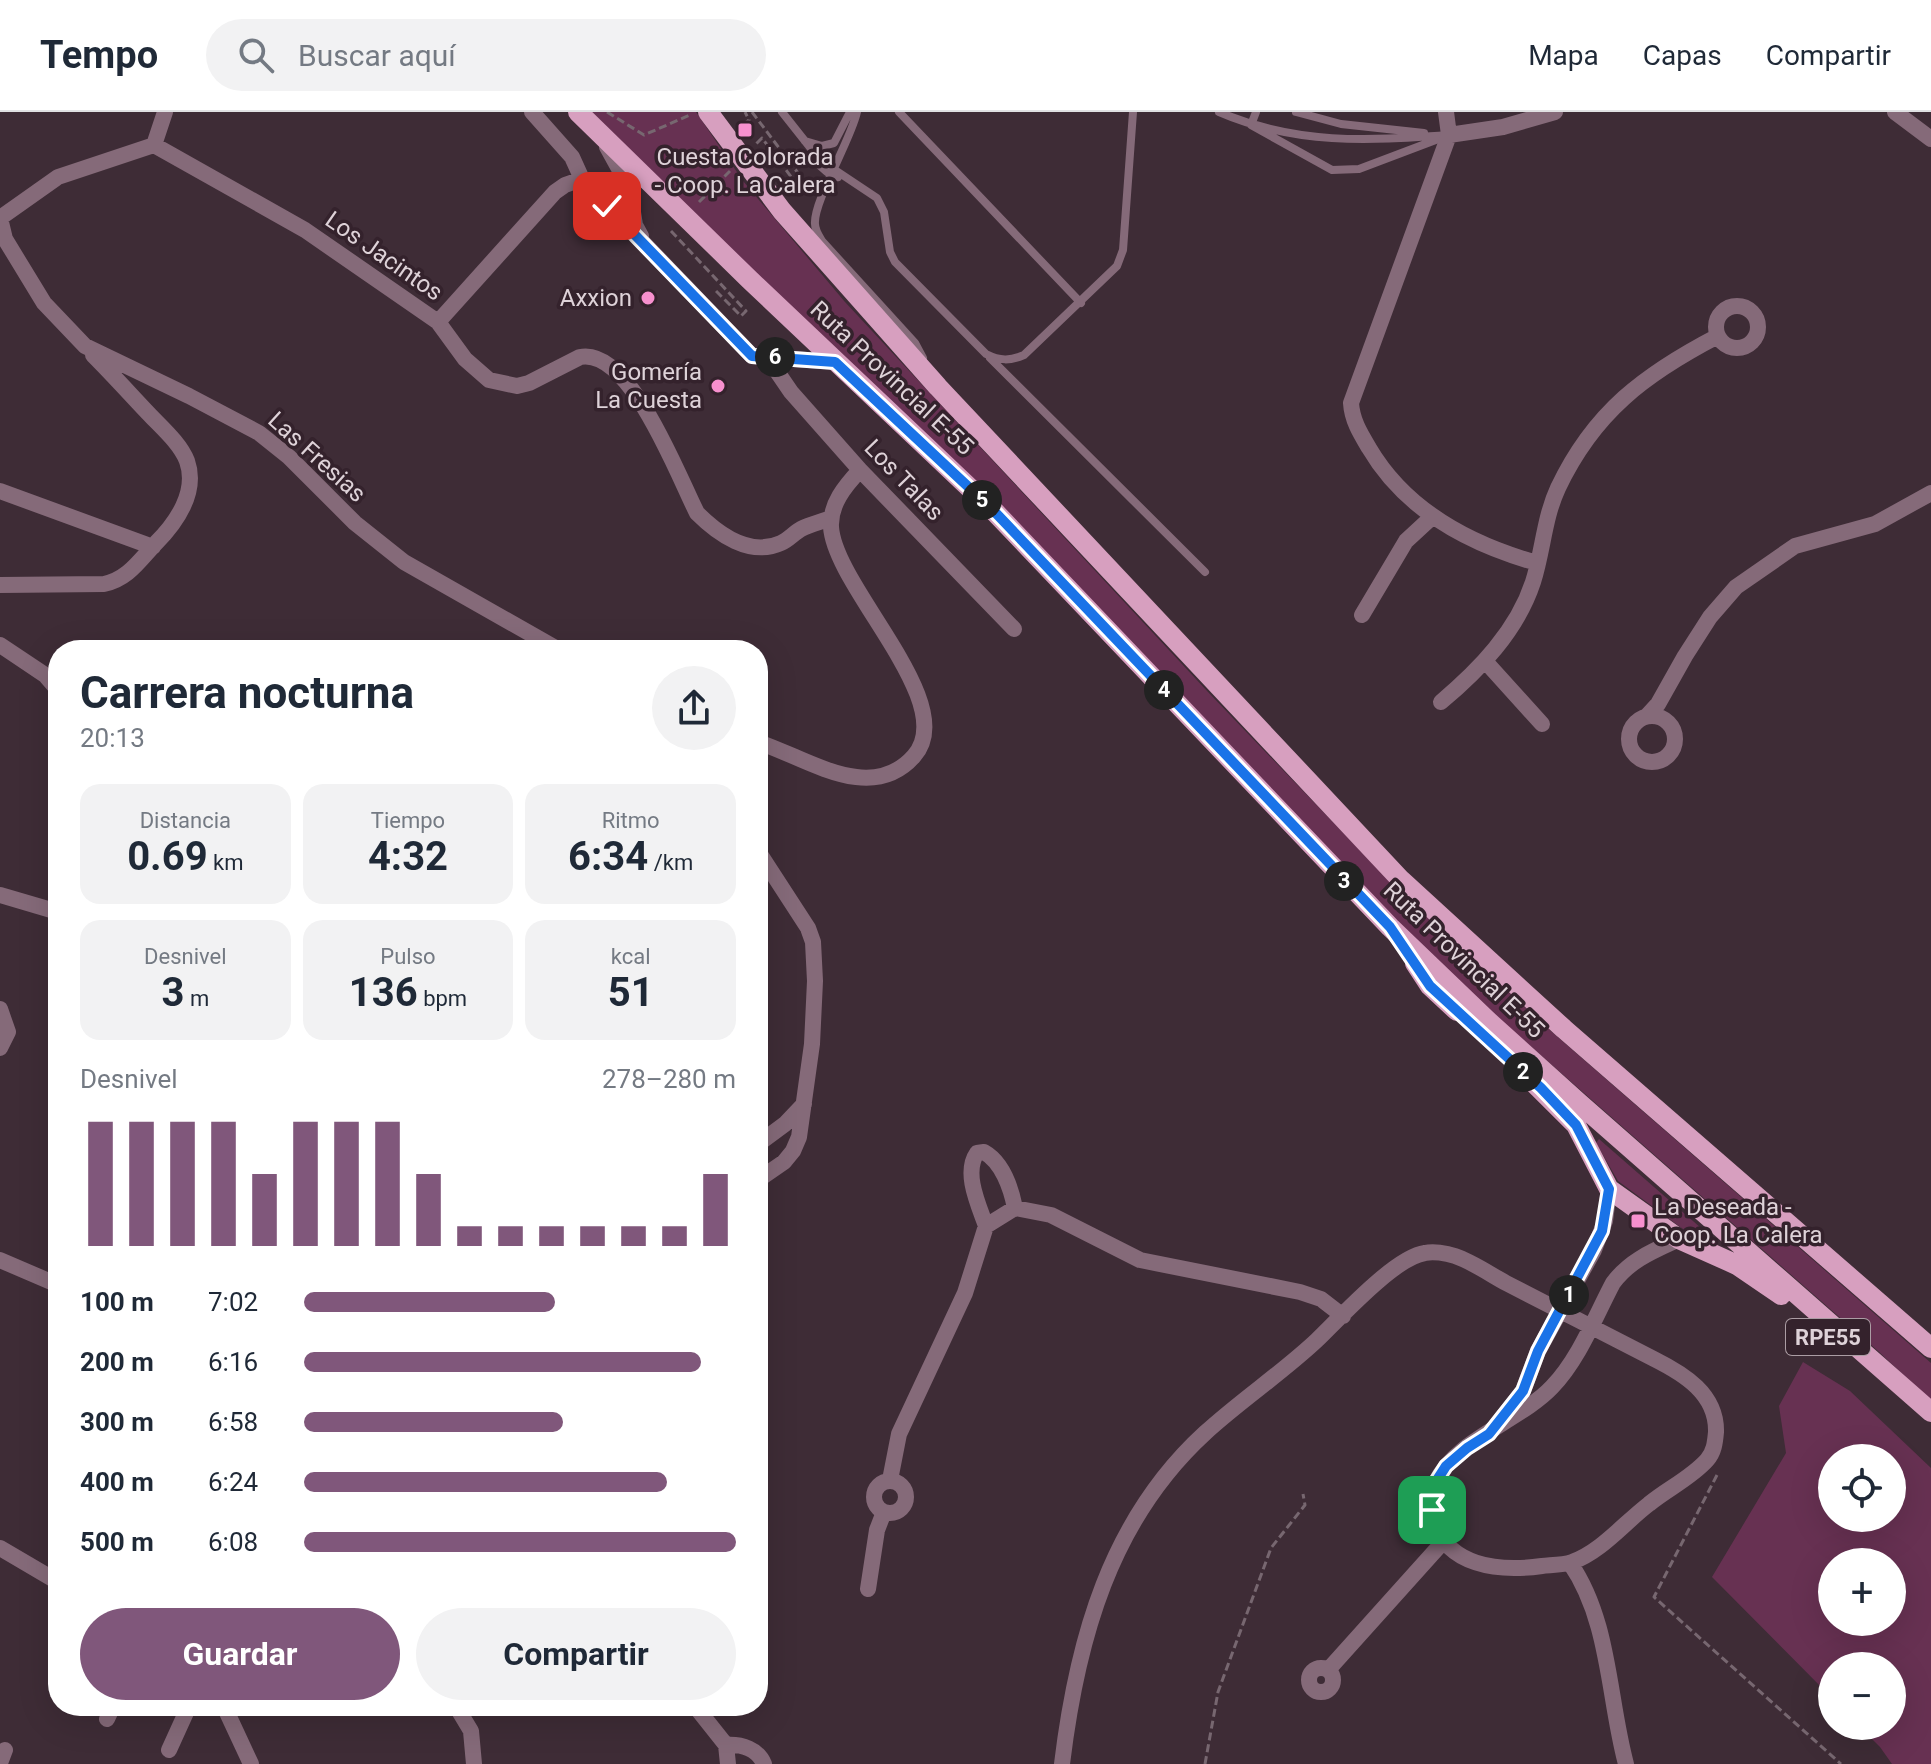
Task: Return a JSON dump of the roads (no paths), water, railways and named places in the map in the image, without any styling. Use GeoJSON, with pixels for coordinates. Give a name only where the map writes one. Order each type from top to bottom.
{"type":"FeatureCollection","features":[{"type":"Feature","properties":{"kind":"main road","name":"Ruta Provincial E-55"},"geometry":{"type":"LineString","coordinates":[[708,112],[782,211],[938,387],[1193,661],[1441,918],[1931,1348]]}},
{"type":"Feature","properties":{"kind":"main road","name":"Ruta Provincial E-55"},"geometry":{"type":"LineString","coordinates":[[593,117],[835,362],[993,510],[1390,927],[1556,1083],[1931,1412]]}},
{"type":"Feature","properties":{"kind":"main road","name":"RPE55"},"geometry":{"type":"LineString","coordinates":[[1390,927],[1430,986],[1541,1088],[1576,1125],[1609,1189],[1679,1239],[1721,1256],[1761,1279],[1911,1411],[1931,1424]]}},
{"type":"Feature","properties":{"kind":"street"},"geometry":{"type":"LineString","coordinates":[[0,218],[58,177],[154,145],[165,112]]}},
{"type":"Feature","properties":{"kind":"street"},"geometry":{"type":"LineString","coordinates":[[532,112],[572,157],[582,179],[752,356],[835,362]]}},
{"type":"Feature","properties":{"kind":"street"},"geometry":{"type":"LineString","coordinates":[[1446,112],[1449,135],[1351,403],[1358,430],[1377,462],[1393,482],[1432,517],[1473,541],[1537,563]]}},
{"type":"Feature","properties":{"kind":"street"},"geometry":{"type":"LineString","coordinates":[[1449,135],[1503,127],[1555,112]]}},
{"type":"Feature","properties":{"kind":"street"},"geometry":{"type":"LineString","coordinates":[[1895,112],[1931,139]]}},
{"type":"Feature","properties":{"kind":"street"},"geometry":{"type":"LineString","coordinates":[[593,117],[629,187],[635,225],[646,247]]}},
{"type":"Feature","properties":{"kind":"street","name":"Los Jacintos"},"geometry":{"type":"LineString","coordinates":[[154,145],[305,230],[438,322],[477,372],[499,384],[517,386],[529,383],[580,357],[590,355],[602,358],[638,397],[697,513],[712,528],[730,539],[752,547],[767,548],[831,518]]}},
{"type":"Feature","properties":{"kind":"street"},"geometry":{"type":"LineString","coordinates":[[438,322],[555,192],[582,179]]}},
{"type":"Feature","properties":{"kind":"street","name":"Las Fresias"},"geometry":{"type":"LineString","coordinates":[[0,218],[5,239],[44,303],[85,346],[259,433],[289,457],[355,523],[404,562],[541,640]]}},
{"type":"Feature","properties":{"kind":"street"},"geometry":{"type":"LineString","coordinates":[[1441,702],[1485,661],[1505,635],[1524,601],[1534,579],[1557,490],[1594,428],[1613,406],[1643,380],[1718,336]]}},
{"type":"Feature","properties":{"kind":"street"},"geometry":{"type":"LineString","coordinates":[[0,585],[104,584],[117,581],[127,575],[170,529],[182,509],[189,477],[187,461],[170,437],[85,346]]}},
{"type":"Feature","properties":{"kind":"street","name":"Los Talas"},"geometry":{"type":"LineString","coordinates":[[767,357],[791,392],[860,470],[1014,629]]}},
{"type":"Feature","properties":{"kind":"street"},"geometry":{"type":"LineString","coordinates":[[768,746],[838,774],[878,779],[904,767],[917,753],[925,732],[924,713],[914,684],[844,568],[834,540],[833,507],[845,485],[860,470]]}},
{"type":"Feature","properties":{"kind":"street"},"geometry":{"type":"LineString","coordinates":[[0,491],[153,547]]}},
{"type":"Feature","properties":{"kind":"street"},"geometry":{"type":"LineString","coordinates":[[1655,713],[1710,617],[1736,587],[1795,546],[1875,524],[1931,493]]}},
{"type":"Feature","properties":{"kind":"street"},"geometry":{"type":"LineString","coordinates":[[1362,615],[1406,541],[1432,517]]}},
{"type":"Feature","properties":{"kind":"street"},"geometry":{"type":"LineString","coordinates":[[0,645],[33,666],[48,680]]}},
{"type":"Feature","properties":{"kind":"street"},"geometry":{"type":"LineString","coordinates":[[1485,661],[1542,724]]}},
{"type":"Feature","properties":{"kind":"street"},"geometry":{"type":"LineString","coordinates":[[768,866],[808,928],[813,942],[814,1013],[799,1137],[793,1151],[768,1174]]}},
{"type":"Feature","properties":{"kind":"street"},"geometry":{"type":"LineString","coordinates":[[0,895],[48,909]]}},
{"type":"Feature","properties":{"kind":"street"},"geometry":{"type":"LineString","coordinates":[[0,1009],[8,1032],[0,1048]]}},
{"type":"Feature","properties":{"kind":"street"},"geometry":{"type":"LineString","coordinates":[[768,1137],[804,1104]]}},
{"type":"Feature","properties":{"kind":"street"},"geometry":{"type":"LineString","coordinates":[[890,1480],[899,1434],[965,1293],[986,1226],[973,1179],[973,1158],[977,1153],[984,1152],[996,1162],[1015,1208]]}},
{"type":"Feature","properties":{"kind":"street"},"geometry":{"type":"LineString","coordinates":[[1489,1434],[1523,1391],[1538,1351],[1602,1231],[1609,1189]]}},
{"type":"Feature","properties":{"kind":"street"},"geometry":{"type":"LineString","coordinates":[[986,1226],[1015,1208],[1051,1215],[1140,1260],[1300,1292],[1321,1299],[1343,1316]]}},
{"type":"Feature","properties":{"kind":"street"},"geometry":{"type":"LineString","coordinates":[[1062,1764],[1070,1709],[1087,1633],[1102,1587],[1134,1518],[1153,1488],[1204,1434],[1307,1349],[1393,1269],[1424,1253],[1455,1256],[1497,1278],[1654,1359],[1683,1374],[1707,1398],[1716,1427],[1714,1448],[1699,1467],[1590,1553],[1570,1563],[1522,1568],[1476,1564],[1443,1542],[1432,1510],[1432,1495],[1446,1466],[1467,1448],[1542,1398],[1565,1372],[1621,1273],[1642,1256],[1679,1239]]}},
{"type":"Feature","properties":{"kind":"street"},"geometry":{"type":"LineString","coordinates":[[0,1260],[48,1281]]}},
{"type":"Feature","properties":{"kind":"street"},"geometry":{"type":"LineString","coordinates":[[1538,1351],[1539,1364],[1547,1372],[1565,1372]]}},
{"type":"Feature","properties":{"kind":"street"},"geometry":{"type":"LineString","coordinates":[[890,1480],[900,1484],[906,1498],[897,1511],[884,1512],[875,1503],[874,1492],[880,1484],[890,1480]]}},
{"type":"Feature","properties":{"kind":"street"},"geometry":{"type":"LineString","coordinates":[[868,1589],[877,1530],[884,1512]]}},
{"type":"Feature","properties":{"kind":"street"},"geometry":{"type":"LineString","coordinates":[[1328,1670],[1443,1542]]}},
{"type":"Feature","properties":{"kind":"street"},"geometry":{"type":"LineString","coordinates":[[1,1549],[48,1576]]}},
{"type":"Feature","properties":{"kind":"street"},"geometry":{"type":"LineString","coordinates":[[1570,1563],[1590,1596],[1597,1621],[1626,1764]]}},
{"type":"Feature","properties":{"kind":"street"},"geometry":{"type":"LineString","coordinates":[[169,1750],[184,1716]]}},
{"type":"Feature","properties":{"kind":"street"},"geometry":{"type":"LineString","coordinates":[[229,1716],[251,1764]]}},
{"type":"Feature","properties":{"kind":"street"},"geometry":{"type":"LineString","coordinates":[[462,1716],[471,1731],[474,1764]]}},
{"type":"Feature","properties":{"kind":"street"},"geometry":{"type":"LineString","coordinates":[[703,1716],[726,1745],[728,1764]]}},
{"type":"Feature","properties":{"kind":"street"},"geometry":{"type":"LineString","coordinates":[[726,1745],[753,1750],[764,1764]]}},
{"type":"Feature","properties":{"kind":"lane"},"geometry":{"type":"LineString","coordinates":[[782,112],[832,172]]}},
{"type":"Feature","properties":{"kind":"lane"},"geometry":{"type":"LineString","coordinates":[[801,138],[815,146],[834,143],[850,112]]}},
{"type":"Feature","properties":{"kind":"lane"},"geometry":{"type":"LineString","coordinates":[[832,172],[857,112]]}},
{"type":"Feature","properties":{"kind":"lane"},"geometry":{"type":"LineString","coordinates":[[899,112],[1081,303]]}},
{"type":"Feature","properties":{"kind":"lane"},"geometry":{"type":"LineString","coordinates":[[986,354],[999,360],[1024,355],[1117,266],[1123,250],[1133,112]]}},
{"type":"Feature","properties":{"kind":"lane"},"geometry":{"type":"LineString","coordinates":[[1219,112],[1251,125],[1332,170],[1359,169],[1449,135]]}},
{"type":"Feature","properties":{"kind":"lane"},"geometry":{"type":"LineString","coordinates":[[1251,125],[1256,112]]}},
{"type":"Feature","properties":{"kind":"lane"},"geometry":{"type":"LineString","coordinates":[[1296,112],[1341,124],[1449,135]]}},
{"type":"Feature","properties":{"kind":"lane"},"geometry":{"type":"LineString","coordinates":[[1251,125],[1338,141],[1449,135]]}},
{"type":"Feature","properties":{"kind":"lane"},"geometry":{"type":"LineString","coordinates":[[801,138],[812,159],[865,188],[877,198],[884,212],[890,252],[895,262],[1205,572]]}},
{"type":"Feature","properties":{"kind":"lane","name":"RPE55"},"geometry":{"type":"LineString","coordinates":[[832,172],[816,213],[815,225],[822,241],[915,343],[938,387]]}},
{"type":"Feature","properties":{"kind":"place","name":"Cuesta Colorada - Coop. La Calera"},"geometry":{"type":"Point","coordinates":[745,130]}},
{"type":"Feature","properties":{"kind":"place","name":"Axxion"},"geometry":{"type":"Point","coordinates":[648,298]}},
{"type":"Feature","properties":{"kind":"place","name":"Gomería La Cuesta"},"geometry":{"type":"Point","coordinates":[718,386]}},
{"type":"Feature","properties":{"kind":"place","name":"La Deseada - Coop. La Calera"},"geometry":{"type":"Point","coordinates":[1638,1221]}}]}
